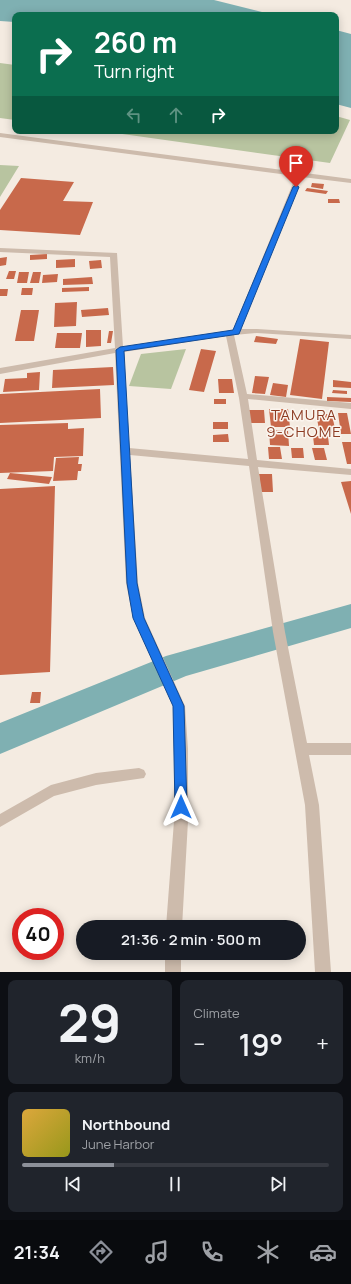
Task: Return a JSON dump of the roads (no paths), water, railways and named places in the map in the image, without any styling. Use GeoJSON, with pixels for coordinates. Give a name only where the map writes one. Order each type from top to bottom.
{"type":"FeatureCollection","features":[{"type":"Feature","properties":{"kind":"street"},"geometry":{"type":"LineString","coordinates":[[0,135],[351,181]]}},
{"type":"Feature","properties":{"kind":"street"},"geometry":{"type":"LineString","coordinates":[[300,174],[233,333],[279,632],[312,805],[324,972]]}},
{"type":"Feature","properties":{"kind":"street"},"geometry":{"type":"LineString","coordinates":[[0,250],[114,255],[132,583],[138,618],[179,706],[181,749],[181,821],[174,920]]}},
{"type":"Feature","properties":{"kind":"street"},"geometry":{"type":"LineString","coordinates":[[0,371],[120,350],[233,333],[257,331],[351,337]]}},
{"type":"Feature","properties":{"kind":"street"},"geometry":{"type":"LineString","coordinates":[[242,396],[351,406]]}},
{"type":"Feature","properties":{"kind":"street"},"geometry":{"type":"LineString","coordinates":[[124,451],[351,472]]}},
{"type":"Feature","properties":{"kind":"street"},"geometry":{"type":"LineString","coordinates":[[301,749],[351,749]]}},
{"type":"Feature","properties":{"kind":"street"},"geometry":{"type":"LineString","coordinates":[[0,821],[51,792],[96,779],[139,774]]}},
{"type":"Feature","properties":{"kind":"street"},"geometry":{"type":"LineString","coordinates":[[173,960],[173,972]]}},
{"type":"Feature","properties":{"kind":"water"},"geometry":{"type":"Polygon","coordinates":[[[0,0],[214,0],[262,12],[12,12],[12,22],[0,21],[0,0]]]}},
{"type":"Feature","properties":{"kind":"water"},"geometry":{"type":"Polygon","coordinates":[[[339,31],[351,34],[351,108],[339,105],[339,31]]]}},
{"type":"Feature","properties":{"kind":"waterway"},"geometry":{"type":"LineString","coordinates":[[0,739],[178,665],[351,616]]}},
{"type":"Feature","properties":{"kind":"district","name":"TAMURA 9-CHOME"},"geometry":{"type":"Point","coordinates":[304,424]}}]}
